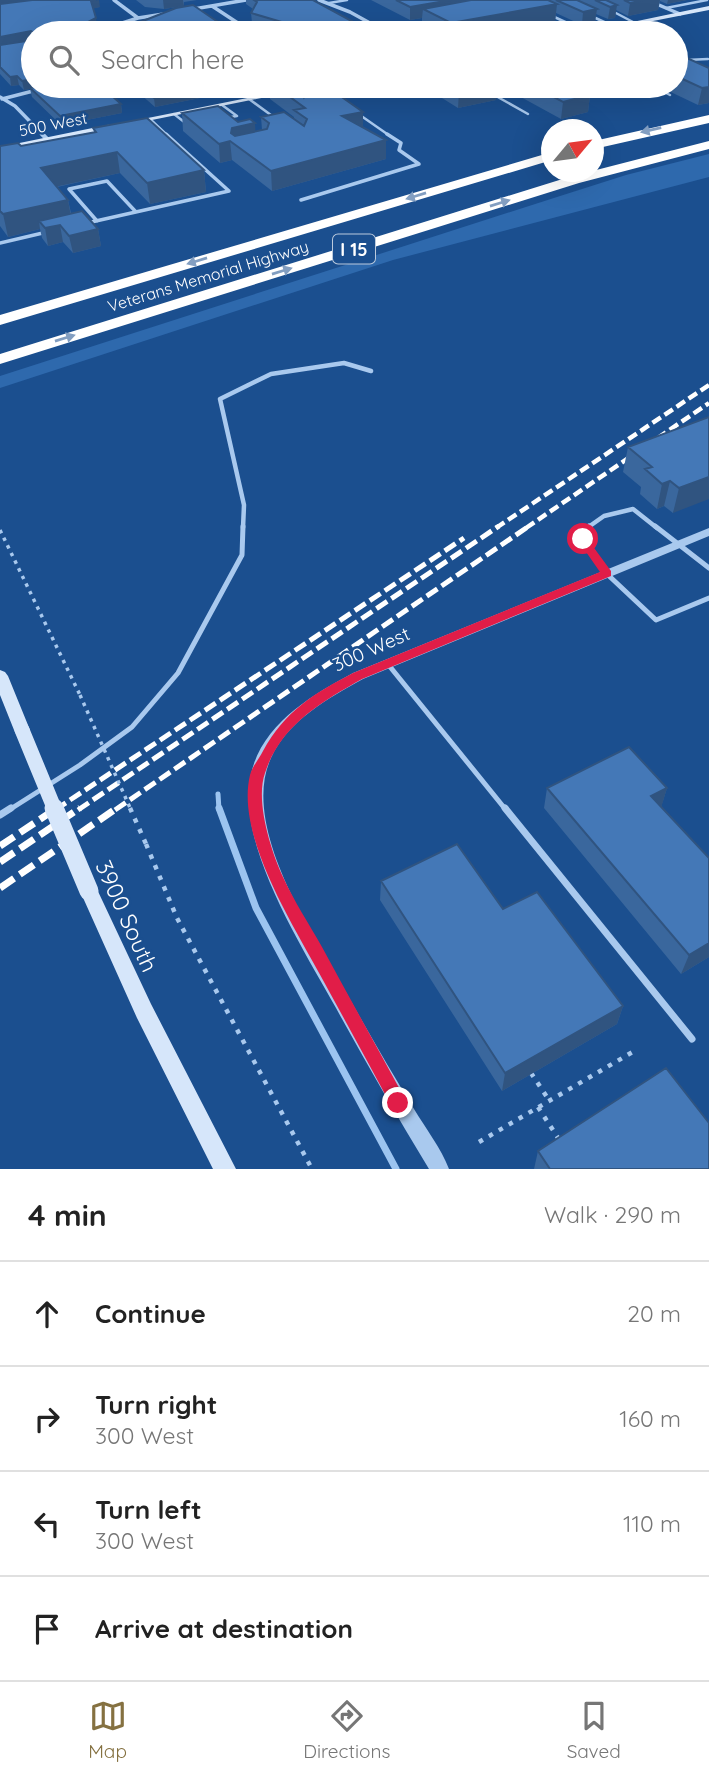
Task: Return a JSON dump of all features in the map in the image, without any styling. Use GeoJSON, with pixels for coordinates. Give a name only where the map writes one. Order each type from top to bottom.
{"type":"FeatureCollection","features":[{"type":"Feature","properties":{"kind":"highway"},"geometry":{"type":"LineString","coordinates":[[604,143],[709,119]]}},
{"type":"Feature","properties":{"kind":"highway","name":"Veterans Memorial Highway"},"geometry":{"type":"LineString","coordinates":[[0,359],[574,180],[709,145]]}},
{"type":"Feature","properties":{"kind":"highway","name":"Veterans Memorial Highway"},"geometry":{"type":"LineString","coordinates":[[0,320],[541,159]]}},
{"type":"Feature","properties":{"kind":"main road"},"geometry":{"type":"LineString","coordinates":[[645,21],[709,8]]}},
{"type":"Feature","properties":{"kind":"main road","name":"500 West"},"geometry":{"type":"LineString","coordinates":[[0,149],[255,98]]}},
{"type":"Feature","properties":{"kind":"main road","name":"3900 South"},"geometry":{"type":"LineString","coordinates":[[0,676],[89,891],[144,1011],[225,1169]]}},
{"type":"Feature","properties":{"kind":"street"},"geometry":{"type":"LineString","coordinates":[[114,0],[138,18]]}},
{"type":"Feature","properties":{"kind":"street"},"geometry":{"type":"LineString","coordinates":[[188,10],[246,0]]}},
{"type":"Feature","properties":{"kind":"street"},"geometry":{"type":"LineString","coordinates":[[319,0],[364,21]]}},
{"type":"Feature","properties":{"kind":"street"},"geometry":{"type":"LineString","coordinates":[[647,0],[680,14]]}},
{"type":"Feature","properties":{"kind":"street"},"geometry":{"type":"LineString","coordinates":[[212,6],[235,21]]}},
{"type":"Feature","properties":{"kind":"street"},"geometry":{"type":"LineString","coordinates":[[129,21],[175,12]]}},
{"type":"Feature","properties":{"kind":"street"},"geometry":{"type":"LineString","coordinates":[[1,98],[21,94]]}},
{"type":"Feature","properties":{"kind":"street"},"geometry":{"type":"LineString","coordinates":[[1,98],[16,106],[47,139]]}},
{"type":"Feature","properties":{"kind":"street","name":"300 West"},"geometry":{"type":"LineString","coordinates":[[440,1169],[398,1103],[282,890],[260,831],[256,798],[257,774],[274,741],[294,717],[323,695],[387,663],[709,532]]}},
{"type":"Feature","properties":{"kind":"lane"},"geometry":{"type":"LineString","coordinates":[[329,3],[347,0]]}},
{"type":"Feature","properties":{"kind":"lane"},"geometry":{"type":"LineString","coordinates":[[666,8],[707,0]]}},
{"type":"Feature","properties":{"kind":"lane"},"geometry":{"type":"LineString","coordinates":[[579,10],[602,21]]}},
{"type":"Feature","properties":{"kind":"lane"},"geometry":{"type":"LineString","coordinates":[[611,11],[631,21]]}},
{"type":"Feature","properties":{"kind":"lane"},"geometry":{"type":"LineString","coordinates":[[549,15],[562,21]]}},
{"type":"Feature","properties":{"kind":"lane"},"geometry":{"type":"LineString","coordinates":[[688,60],[708,59]]}},
{"type":"Feature","properties":{"kind":"lane"},"geometry":{"type":"LineString","coordinates":[[499,98],[528,114]]}},
{"type":"Feature","properties":{"kind":"lane"},"geometry":{"type":"LineString","coordinates":[[249,99],[285,126]]}},
{"type":"Feature","properties":{"kind":"lane"},"geometry":{"type":"LineString","coordinates":[[220,119],[237,116],[222,105]]}},
{"type":"Feature","properties":{"kind":"lane"},"geometry":{"type":"LineString","coordinates":[[300,200],[419,164],[399,150],[401,143],[357,113]]}},
{"type":"Feature","properties":{"kind":"lane"},"geometry":{"type":"LineString","coordinates":[[174,114],[188,125],[199,123]]}},
{"type":"Feature","properties":{"kind":"lane"},"geometry":{"type":"LineString","coordinates":[[231,117],[240,124]]}},
{"type":"Feature","properties":{"kind":"lane"},"geometry":{"type":"LineString","coordinates":[[85,224],[229,191],[150,119]]}},
{"type":"Feature","properties":{"kind":"lane"},"geometry":{"type":"LineString","coordinates":[[149,134],[163,131]]}},
{"type":"Feature","properties":{"kind":"lane"},"geometry":{"type":"LineString","coordinates":[[97,221],[69,190],[107,181],[136,212]]}},
{"type":"Feature","properties":{"kind":"lane"},"geometry":{"type":"LineString","coordinates":[[0,243],[48,232]]}},
{"type":"Feature","properties":{"kind":"lane"},"geometry":{"type":"LineString","coordinates":[[0,815],[80,765],[132,727],[178,673],[242,555],[244,505],[220,399],[271,374],[344,363],[371,371]]}},
{"type":"Feature","properties":{"kind":"lane"},"geometry":{"type":"LineString","coordinates":[[709,568],[637,510],[625,509],[583,531],[583,539],[607,574],[656,620],[709,598]]}},
{"type":"Feature","properties":{"kind":"lane"},"geometry":{"type":"LineString","coordinates":[[387,663],[692,1039]]}},
{"type":"Feature","properties":{"kind":"path"},"geometry":{"type":"LineString","coordinates":[[0,530],[80,695],[177,918],[312,1169]]}},
{"type":"Feature","properties":{"kind":"path"},"geometry":{"type":"LineString","coordinates":[[479,1142],[636,1050]]}},
{"type":"Feature","properties":{"kind":"path"},"geometry":{"type":"LineString","coordinates":[[531,1073],[549,1100]]}},
{"type":"Feature","properties":{"kind":"path"},"geometry":{"type":"LineString","coordinates":[[538,1107],[565,1148]]}},
{"type":"Feature","properties":{"kind":"shaded area"},"geometry":{"type":"Polygon","coordinates":[[[709,154],[709,177],[393,260],[0,388],[0,376],[626,175],[709,154]]]}},
{"type":"Feature","properties":{"kind":"building"},"geometry":{"type":"Polygon","coordinates":[[[32,0],[96,0],[91,1],[96,18],[90,21],[21,21],[21,33],[0,37],[0,4],[32,0]]]}},
{"type":"Feature","properties":{"kind":"building"},"geometry":{"type":"Polygon","coordinates":[[[254,0],[313,0],[352,21],[278,21],[251,13],[257,2],[254,0]]]}},
{"type":"Feature","properties":{"kind":"building"},"geometry":{"type":"Polygon","coordinates":[[[396,0],[451,0],[410,7],[396,0]]]}},
{"type":"Feature","properties":{"kind":"building"},"geometry":{"type":"Polygon","coordinates":[[[471,0],[548,0],[557,4],[462,21],[447,21],[423,9],[471,0]]]}},
{"type":"Feature","properties":{"kind":"building"},"geometry":{"type":"Polygon","coordinates":[[[556,0],[577,0],[597,9],[583,12],[556,0]]]}},
{"type":"Feature","properties":{"kind":"building"},"geometry":{"type":"Polygon","coordinates":[[[595,0],[606,0],[617,5],[610,7],[595,0]]]}},
{"type":"Feature","properties":{"kind":"building"},"geometry":{"type":"Polygon","coordinates":[[[193,5],[216,21],[143,21],[176,8],[193,5]]]}},
{"type":"Feature","properties":{"kind":"building"},"geometry":{"type":"Polygon","coordinates":[[[21,42],[21,80],[17,76],[10,77],[0,67],[0,45],[21,42]]]}},
{"type":"Feature","properties":{"kind":"building"},"geometry":{"type":"Polygon","coordinates":[[[688,58],[709,68],[709,87],[702,88],[688,82],[688,58]]]}},
{"type":"Feature","properties":{"kind":"building"},"geometry":{"type":"Polygon","coordinates":[[[41,98],[114,98],[121,104],[60,116],[41,98]]]}},
{"type":"Feature","properties":{"kind":"building"},"geometry":{"type":"Polygon","coordinates":[[[291,98],[343,98],[363,112],[342,116],[386,140],[271,171],[230,141],[219,144],[182,113],[218,106],[238,122],[250,119],[255,123],[232,128],[231,133],[235,136],[267,129],[269,123],[261,117],[284,112],[304,126],[307,119],[294,110],[305,108],[291,98]]]}},
{"type":"Feature","properties":{"kind":"building"},"geometry":{"type":"Polygon","coordinates":[[[556,98],[578,98],[563,102],[556,98]]]}},
{"type":"Feature","properties":{"kind":"building"},"geometry":{"type":"Polygon","coordinates":[[[147,118],[204,170],[147,183],[117,152],[41,168],[68,200],[3,214],[0,211],[0,146],[18,143],[21,146],[96,132],[93,128],[147,118]]]}},
{"type":"Feature","properties":{"kind":"building"},"geometry":{"type":"Polygon","coordinates":[[[82,211],[98,229],[69,236],[60,225],[45,228],[39,221],[82,211]]]}},
{"type":"Feature","properties":{"kind":"building"},"geometry":{"type":"Polygon","coordinates":[[[709,417],[709,477],[679,488],[670,481],[662,484],[645,469],[652,467],[628,447],[709,417]]]}},
{"type":"Feature","properties":{"kind":"building"},"geometry":{"type":"Polygon","coordinates":[[[629,747],[667,788],[651,796],[709,858],[709,943],[689,955],[547,788],[629,747]]]}},
{"type":"Feature","properties":{"kind":"building"},"geometry":{"type":"Polygon","coordinates":[[[457,844],[503,909],[537,892],[623,1006],[505,1073],[381,881],[457,844]]]}},
{"type":"Feature","properties":{"kind":"building"},"geometry":{"type":"Polygon","coordinates":[[[666,1068],[709,1123],[709,1169],[550,1169],[538,1151],[666,1068]]]}},
{"type":"Feature","properties":{"kind":"waterway"},"geometry":{"type":"LineString","coordinates":[[218,794],[219,810]]}},
{"type":"Feature","properties":{"kind":"waterway"},"geometry":{"type":"LineString","coordinates":[[219,808],[256,908],[396,1169]]}},
{"type":"Feature","properties":{"kind":"railway"},"geometry":{"type":"LineString","coordinates":[[496,528],[709,385]]}},
{"type":"Feature","properties":{"kind":"railway"},"geometry":{"type":"LineString","coordinates":[[526,528],[709,403]]}},
{"type":"Feature","properties":{"kind":"railway"},"geometry":{"type":"LineString","coordinates":[[78,810],[499,526]]}},
{"type":"Feature","properties":{"kind":"railway"},"geometry":{"type":"LineString","coordinates":[[115,810],[529,526]]}},
{"type":"Feature","properties":{"kind":"railway"},"geometry":{"type":"LineString","coordinates":[[55,810],[464,538]]}},
{"type":"Feature","properties":{"kind":"railway"},"geometry":{"type":"LineString","coordinates":[[0,846],[57,808]]}},
{"type":"Feature","properties":{"kind":"railway"},"geometry":{"type":"LineString","coordinates":[[0,862],[80,808]]}},
{"type":"Feature","properties":{"kind":"railway"},"geometry":{"type":"LineString","coordinates":[[0,888],[117,808]]}},
{"type":"Feature","properties":{"kind":"route"},"geometry":{"type":"LineString","coordinates":[[398,1103],[276,878],[260,831],[256,798],[257,774],[279,733],[294,717],[323,695],[358,676],[607,574],[583,539]]}}]}
